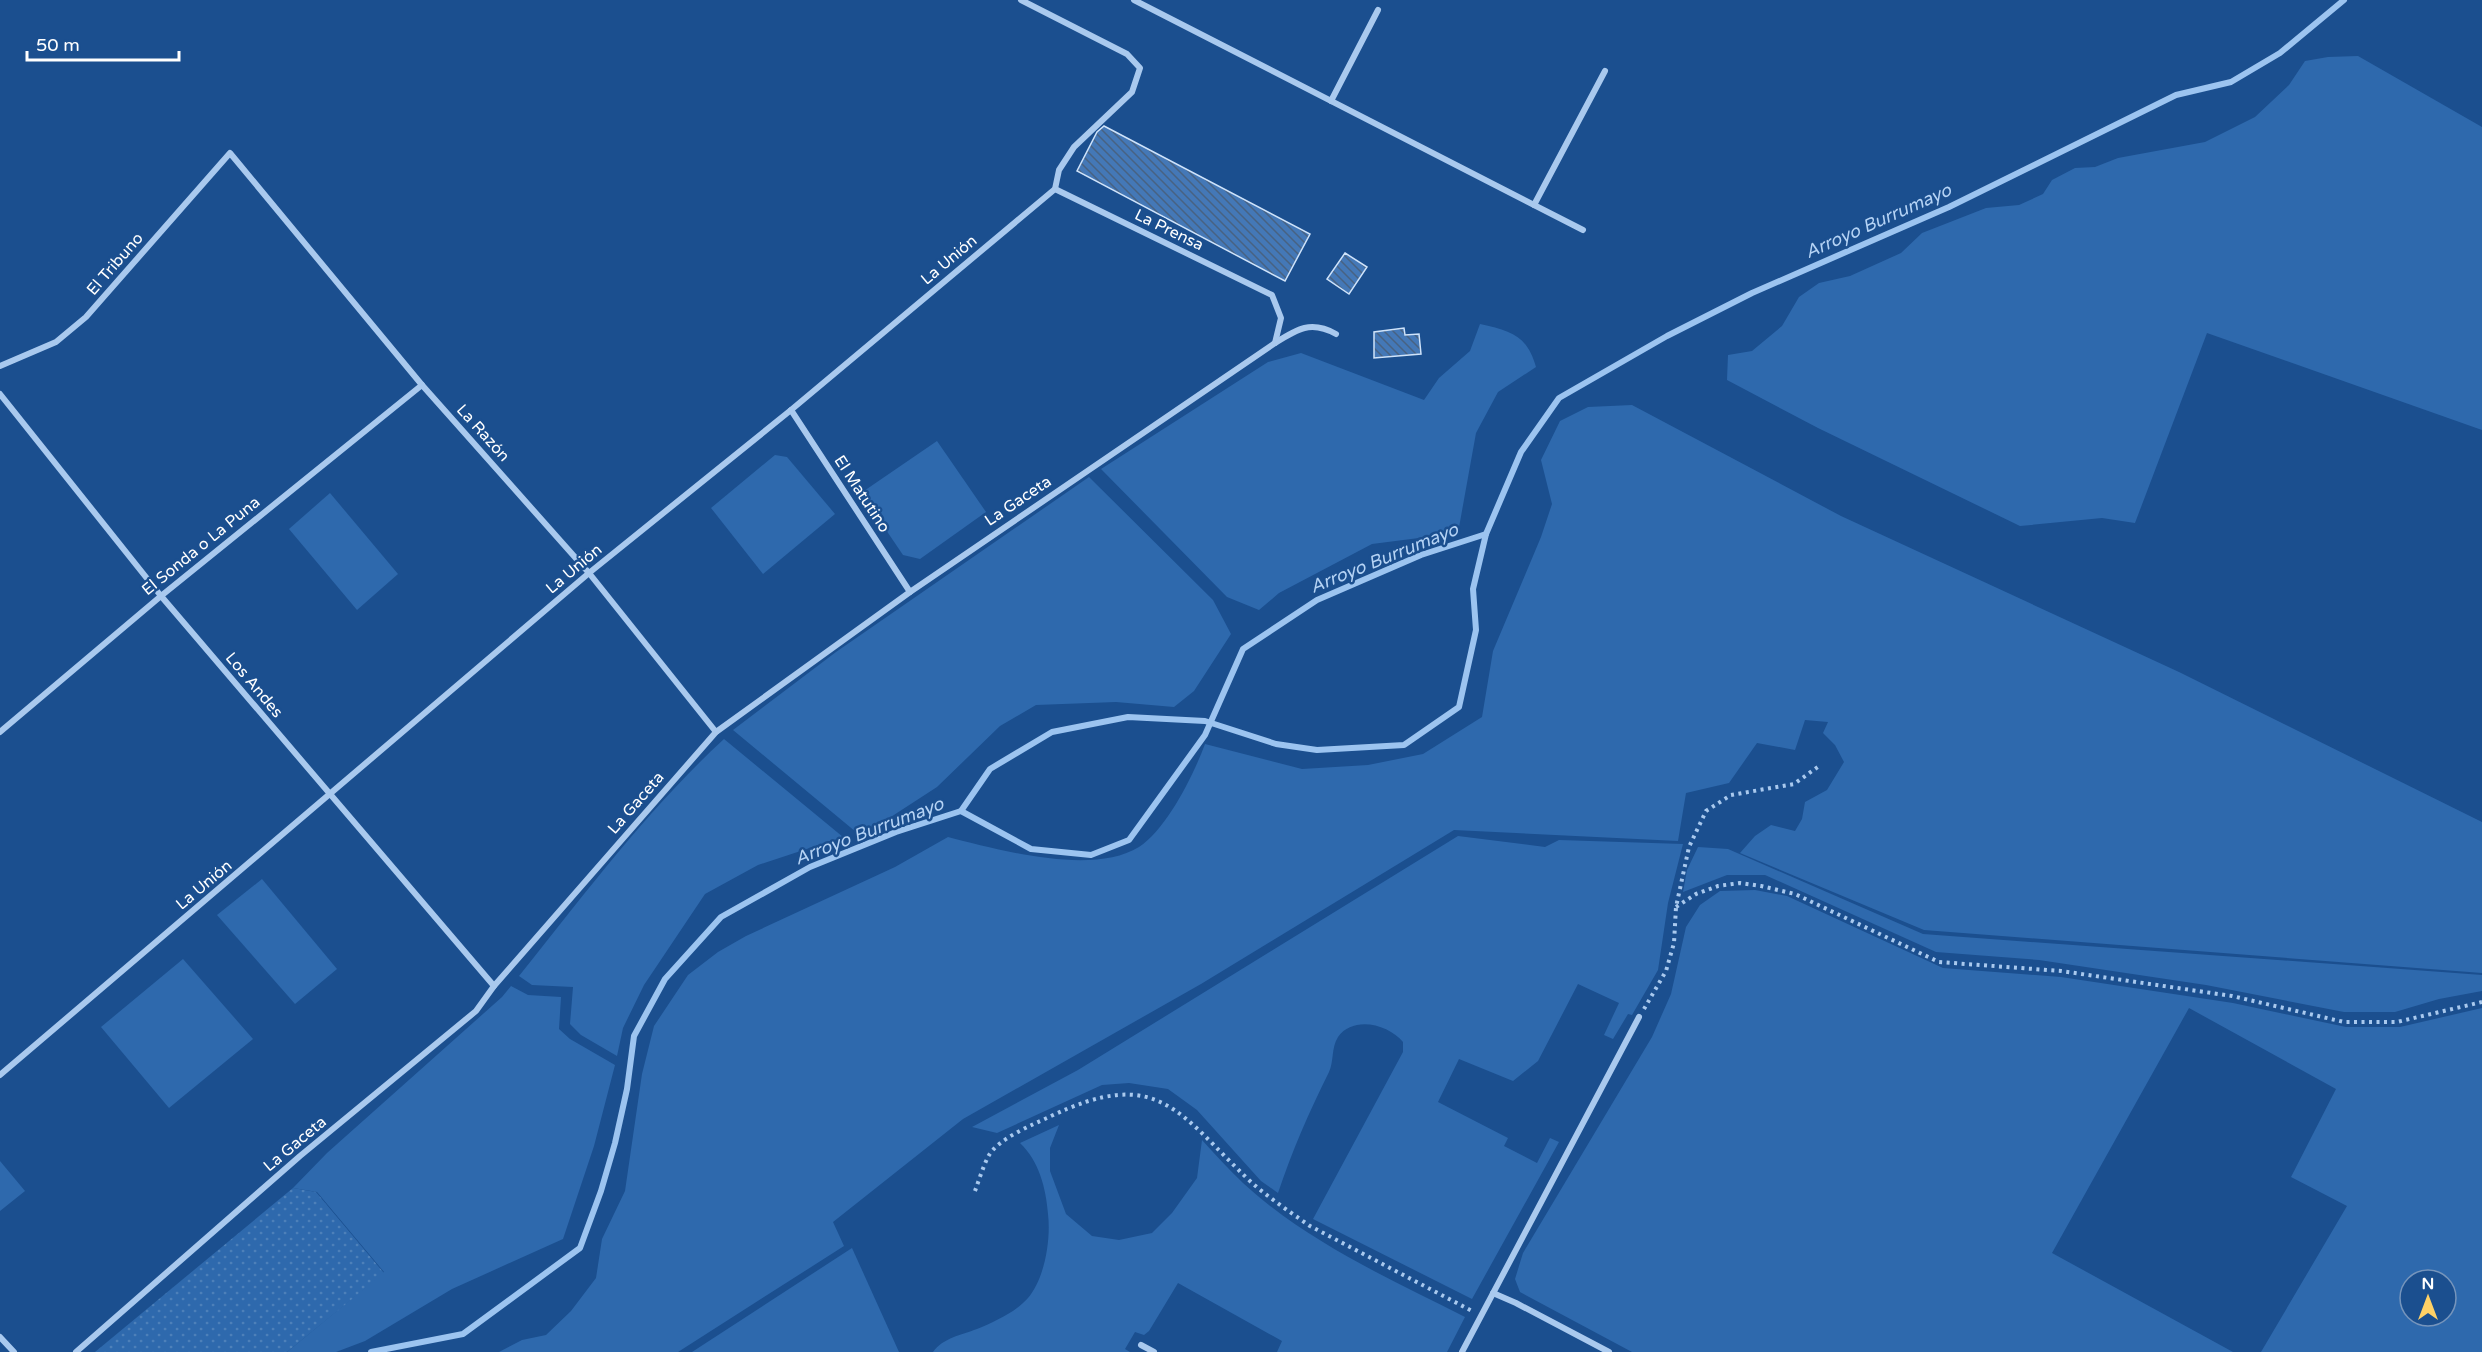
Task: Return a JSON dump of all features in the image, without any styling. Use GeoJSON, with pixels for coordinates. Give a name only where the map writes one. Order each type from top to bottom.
{"type":"FeatureCollection","features":[{"type":"Feature","properties":{"kind":"street"},"geometry":{"type":"LineString","coordinates":[[1021,0],[1127,54],[1140,68],[1132,92],[1074,147],[1059,170],[1055,189]]}},
{"type":"Feature","properties":{"kind":"street"},"geometry":{"type":"LineString","coordinates":[[1134,0],[1583,230]]}},
{"type":"Feature","properties":{"kind":"street"},"geometry":{"type":"LineString","coordinates":[[1331,101],[1378,10]]}},
{"type":"Feature","properties":{"kind":"street"},"geometry":{"type":"LineString","coordinates":[[1534,205],[1605,71]]}},
{"type":"Feature","properties":{"kind":"street","name":"El Tribuno"},"geometry":{"type":"LineString","coordinates":[[0,366],[56,342],[86,317],[230,153]]}},
{"type":"Feature","properties":{"kind":"street","name":"La Razón"},"geometry":{"type":"LineString","coordinates":[[230,153],[422,385],[589,573],[716,732]]}},
{"type":"Feature","properties":{"kind":"street","name":"La Prensa"},"geometry":{"type":"LineString","coordinates":[[1055,189],[1272,295],[1281,318],[1275,344]]}},
{"type":"Feature","properties":{"kind":"street","name":"La Unión"},"geometry":{"type":"LineString","coordinates":[[0,1076],[589,573],[791,410],[1055,189]]}},
{"type":"Feature","properties":{"kind":"street","name":"La Gaceta"},"geometry":{"type":"LineString","coordinates":[[76,1352],[300,1156],[476,1011],[494,986],[716,732],[910,592],[1275,344],[1300,329],[1317,325],[1336,334]]}},
{"type":"Feature","properties":{"kind":"street","name":"El Sonda o La Puna"},"geometry":{"type":"LineString","coordinates":[[0,732],[161,596],[422,385]]}},
{"type":"Feature","properties":{"kind":"street","name":"Los Andes"},"geometry":{"type":"LineString","coordinates":[[0,394],[161,596],[494,986]]}},
{"type":"Feature","properties":{"kind":"street","name":"El Matutino"},"geometry":{"type":"LineString","coordinates":[[791,410],[910,592]]}},
{"type":"Feature","properties":{"kind":"street"},"geometry":{"type":"LineString","coordinates":[[1462,1352],[1639,1017]]}},
{"type":"Feature","properties":{"kind":"street"},"geometry":{"type":"LineString","coordinates":[[1492,1293],[1516,1303],[1609,1352]]}},
{"type":"Feature","properties":{"kind":"street"},"geometry":{"type":"LineString","coordinates":[[0,1337],[14,1352]]}},
{"type":"Feature","properties":{"kind":"street"},"geometry":{"type":"LineString","coordinates":[[1141,1345],[1154,1352]]}},
{"type":"Feature","properties":{"kind":"path"},"geometry":{"type":"LineString","coordinates":[[1639,1017],[1666,971],[1674,943],[1676,907],[1689,847],[1706,811],[1731,795],[1794,784],[1819,766]]}},
{"type":"Feature","properties":{"kind":"path"},"geometry":{"type":"LineString","coordinates":[[1676,907],[1696,894],[1718,886],[1740,884],[1761,886],[1795,894],[1939,962],[2061,971],[2232,996],[2344,1022],[2397,1022],[2482,1002]]}},
{"type":"Feature","properties":{"kind":"path"},"geometry":{"type":"LineString","coordinates":[[975,1191],[989,1154],[1023,1130],[1062,1111],[1098,1098],[1133,1094],[1160,1100],[1190,1119],[1252,1182],[1310,1226],[1481,1315]]}},
{"type":"Feature","properties":{"kind":"shaded area"},"geometry":{"type":"Polygon","coordinates":[[[2358,56],[2482,127],[2482,430],[2207,333],[2135,523],[2102,518],[2020,526],[1818,428],[1727,380],[1728,355],[1752,351],[1782,326],[1799,297],[1819,283],[1850,276],[1901,253],[1922,233],[1986,208],[2019,205],[2043,194],[2052,180],[2075,168],[2095,167],[2118,158],[2205,142],[2255,117],[2289,85],[2305,61],[2328,57],[2358,56]]]}},
{"type":"Feature","properties":{"kind":"shaded area"},"geometry":{"type":"Polygon","coordinates":[[[1480,324],[1501,329],[1516,336],[1528,348],[1536,367],[1498,392],[1476,433],[1458,533],[1372,544],[1279,593],[1259,610],[1227,597],[1101,469],[1268,362],[1301,353],[1424,400],[1439,378],[1470,351],[1480,324]]]}},
{"type":"Feature","properties":{"kind":"shaded area"},"geometry":{"type":"Polygon","coordinates":[[[1632,405],[1841,516],[2179,672],[2482,822],[2482,973],[1924,930],[1740,853],[1755,836],[1771,825],[1795,831],[1802,819],[1805,802],[1827,790],[1844,762],[1835,745],[1823,733],[1828,722],[1805,720],[1795,750],[1757,743],[1729,783],[1686,793],[1678,841],[1454,830],[1201,984],[963,1119],[833,1222],[844,1246],[678,1352],[499,1352],[522,1340],[546,1335],[571,1311],[596,1278],[602,1239],[625,1191],[642,1074],[654,1026],[688,975],[718,952],[746,936],[895,867],[948,837],[1018,854],[1071,860],[1096,860],[1119,855],[1139,847],[1160,828],[1178,800],[1205,744],[1302,769],[1368,765],[1423,754],[1482,717],[1493,651],[1541,537],[1552,504],[1541,460],[1560,421],[1588,407],[1632,405]]]}},
{"type":"Feature","properties":{"kind":"shaded area"},"geometry":{"type":"Polygon","coordinates":[[[937,441],[986,512],[920,559],[903,555],[861,493],[937,441]]]}},
{"type":"Feature","properties":{"kind":"shaded area"},"geometry":{"type":"Polygon","coordinates":[[[775,455],[787,457],[835,514],[763,574],[711,508],[775,455]]]}},
{"type":"Feature","properties":{"kind":"shaded area"},"geometry":{"type":"Polygon","coordinates":[[[1089,477],[1213,600],[1231,634],[1194,691],[1174,707],[1116,702],[1036,705],[1000,726],[937,787],[880,824],[856,832],[733,730],[836,652],[1089,477]]]}},
{"type":"Feature","properties":{"kind":"shaded area"},"geometry":{"type":"Polygon","coordinates":[[[330,493],[398,574],[357,610],[289,529],[330,493]]]}},
{"type":"Feature","properties":{"kind":"shaded area"},"geometry":{"type":"Polygon","coordinates":[[[724,739],[843,837],[758,865],[705,894],[644,985],[623,1028],[617,1056],[581,1035],[570,1024],[573,987],[532,985],[519,976],[642,824],[724,739]]]}},
{"type":"Feature","properties":{"kind":"shaded area"},"geometry":{"type":"Polygon","coordinates":[[[1458,836],[1545,847],[1559,840],[1683,844],[1668,903],[1658,970],[1632,1015],[1628,1014],[1613,1039],[1604,1035],[1619,1003],[1578,984],[1538,1061],[1513,1081],[1459,1059],[1438,1102],[1508,1138],[1504,1146],[1537,1163],[1550,1138],[1559,1142],[1472,1299],[1313,1219],[1403,1052],[1403,1042],[1380,1027],[1362,1024],[1353,1026],[1338,1037],[1334,1046],[1331,1068],[1301,1132],[1278,1193],[1261,1181],[1197,1110],[1168,1089],[1129,1083],[1102,1085],[997,1133],[972,1127],[1078,1070],[1458,836]]]}},
{"type":"Feature","properties":{"kind":"shaded area"},"geometry":{"type":"Polygon","coordinates":[[[1698,847],[1728,849],[1923,934],[2482,975],[2482,991],[2439,999],[2395,1012],[2344,1012],[2206,985],[2039,960],[1936,952],[1765,875],[1727,875],[1683,892],[1687,870],[1698,847]]]}},
{"type":"Feature","properties":{"kind":"shaded area"},"geometry":{"type":"Polygon","coordinates":[[[262,879],[337,969],[295,1004],[217,915],[262,879]]]}},
{"type":"Feature","properties":{"kind":"shaded area"},"geometry":{"type":"Polygon","coordinates":[[[1755,890],[1787,896],[1943,968],[2061,977],[2233,1003],[2346,1027],[2400,1027],[2482,1008],[2482,1352],[2261,1352],[2347,1206],[2291,1177],[2336,1089],[2189,1008],[2052,1253],[2233,1352],[1632,1352],[1520,1292],[1515,1279],[1523,1253],[1652,1037],[1671,994],[1686,927],[1700,905],[1720,891],[1755,890]]]}},
{"type":"Feature","properties":{"kind":"shaded area"},"geometry":{"type":"Polygon","coordinates":[[[183,959],[253,1039],[169,1108],[101,1027],[183,959]]]}},
{"type":"Feature","properties":{"kind":"shaded area"},"geometry":{"type":"Polygon","coordinates":[[[511,986],[528,995],[561,997],[559,1029],[570,1039],[615,1065],[594,1146],[563,1239],[452,1289],[365,1341],[336,1352],[287,1352],[384,1272],[317,1192],[293,1188],[327,1153],[502,997],[511,986]]]}},
{"type":"Feature","properties":{"kind":"shaded area"},"geometry":{"type":"Polygon","coordinates":[[[1059,1125],[1050,1148],[1050,1171],[1066,1214],[1092,1236],[1119,1240],[1152,1233],[1172,1213],[1197,1178],[1202,1140],[1243,1183],[1294,1223],[1349,1258],[1465,1317],[1447,1352],[1277,1352],[1282,1341],[1178,1283],[1149,1331],[1144,1335],[1135,1332],[1125,1349],[1130,1352],[933,1352],[947,1340],[984,1326],[1011,1312],[1034,1290],[1046,1258],[1049,1235],[1048,1214],[1037,1167],[1020,1143],[1059,1125]]]}},
{"type":"Feature","properties":{"kind":"shaded area"},"geometry":{"type":"Polygon","coordinates":[[[0,1161],[25,1191],[0,1211],[0,1161]]]}},
{"type":"Feature","properties":{"kind":"shaded area"},"geometry":{"type":"Polygon","coordinates":[[[293,1188],[316,1192],[384,1273],[287,1352],[95,1352],[293,1188]]]}},
{"type":"Feature","properties":{"kind":"shaded area"},"geometry":{"type":"Polygon","coordinates":[[[852,1248],[899,1352],[692,1352],[852,1248]]]}},
{"type":"Feature","properties":{"kind":"building"},"geometry":{"type":"Polygon","coordinates":[[[1104,126],[1310,234],[1285,281],[1077,171],[1097,132],[1104,126]]]}},
{"type":"Feature","properties":{"kind":"building"},"geometry":{"type":"Polygon","coordinates":[[[1345,253],[1367,267],[1349,294],[1327,279],[1345,253]]]}},
{"type":"Feature","properties":{"kind":"building"},"geometry":{"type":"Polygon","coordinates":[[[1404,328],[1405,335],[1419,334],[1421,354],[1374,358],[1374,332],[1404,328]]]}},
{"type":"Feature","properties":{"kind":"waterway","name":"Arroyo Burrumayo"},"geometry":{"type":"LineString","coordinates":[[371,1352],[463,1334],[580,1248],[601,1191],[615,1143],[627,1089],[634,1036],[665,979],[721,917],[810,867],[896,832],[961,811],[1031,849],[1091,855],[1129,840],[1205,735],[1243,649],[1317,600],[1421,555],[1486,534],[1521,452],[1559,398],[1667,336],[1752,293],[1949,207],[2176,95],[2231,82],[2280,53],[2344,0]]}},
{"type":"Feature","properties":{"kind":"waterway","name":"Arroyo Burrumayo"},"geometry":{"type":"LineString","coordinates":[[961,811],[990,769],[1052,732],[1128,717],[1205,721],[1276,744],[1317,750],[1404,745],[1459,707],[1476,630],[1473,589],[1486,534]]}}]}
